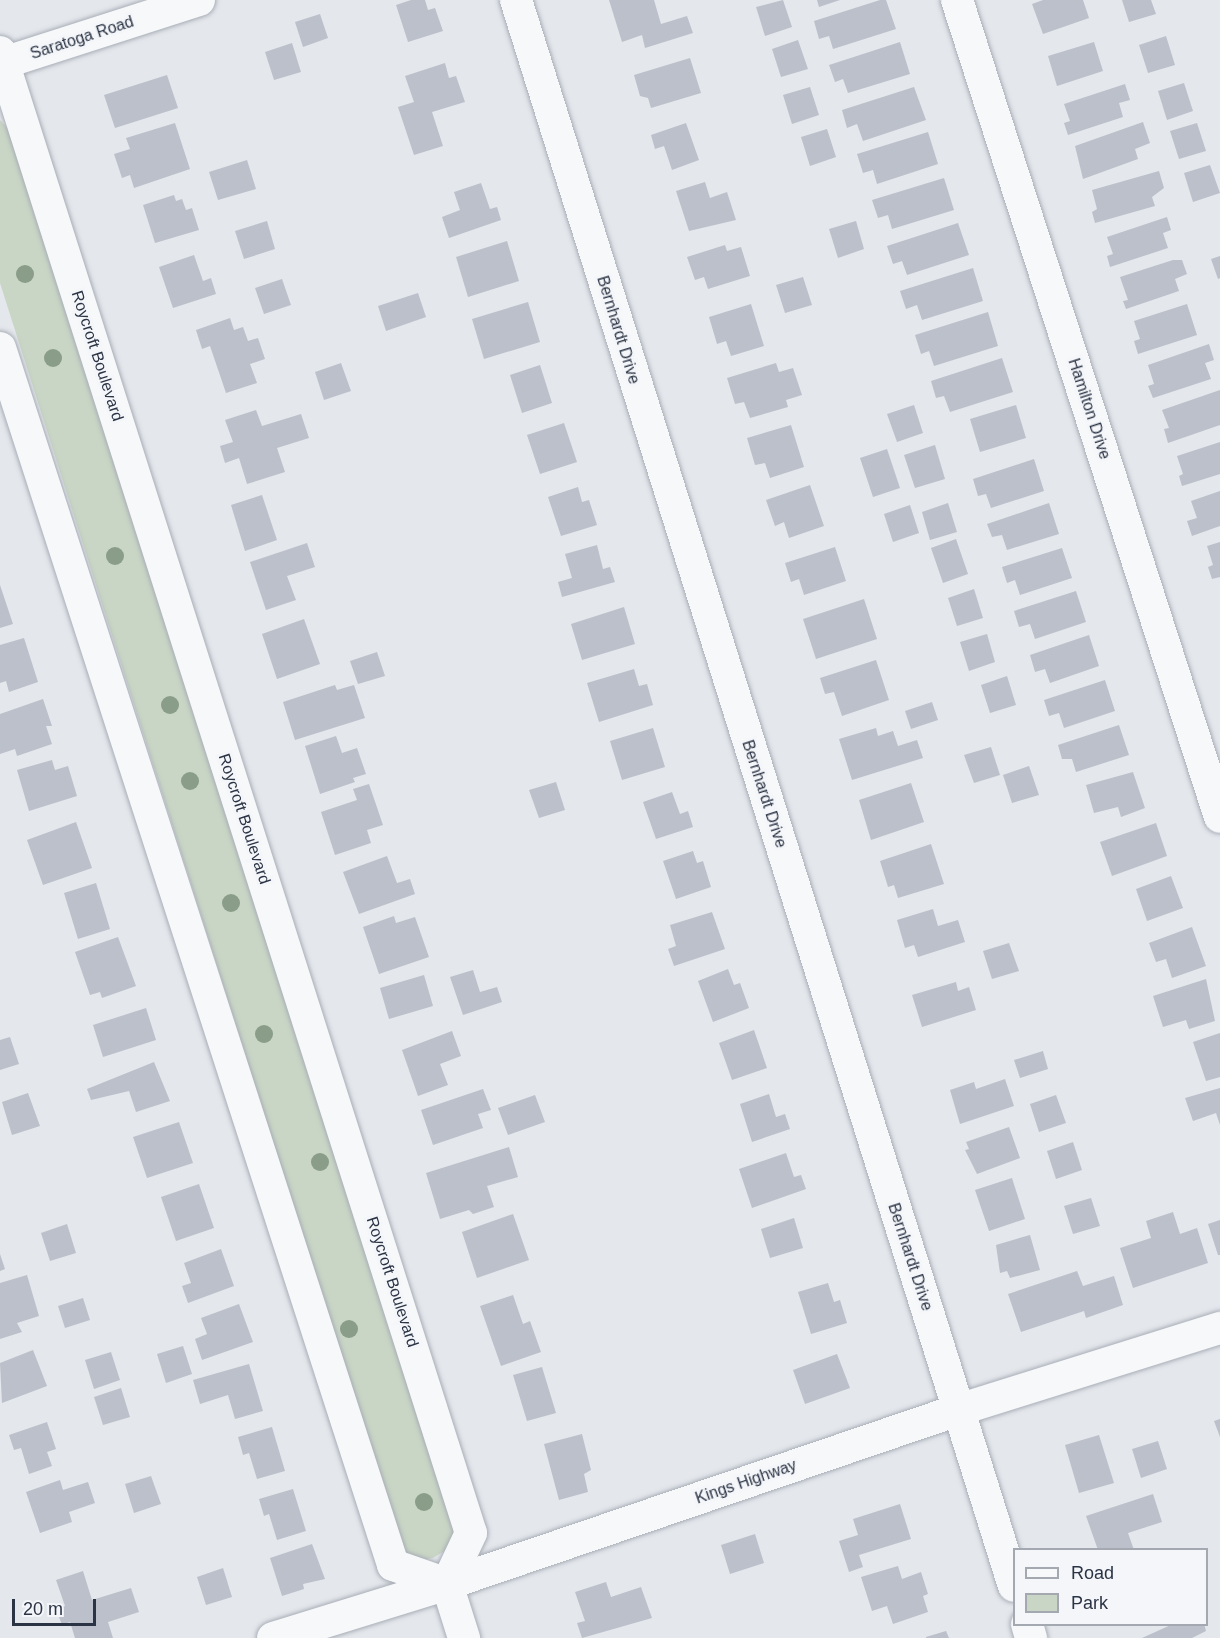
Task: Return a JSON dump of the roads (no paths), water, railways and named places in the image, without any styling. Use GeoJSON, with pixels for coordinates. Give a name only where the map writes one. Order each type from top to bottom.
{"type":"FeatureCollection","features":[{"type":"Feature","properties":{"kind":"street","name":"Saratoga Road"},"geometry":{"type":"LineString","coordinates":[[1,60],[199,0]]}},
{"type":"Feature","properties":{"kind":"street","name":"Bernhardt Drive"},"geometry":{"type":"LineString","coordinates":[[516,0],[1013,1583]]}},
{"type":"Feature","properties":{"kind":"street","name":"Hamilton Drive"},"geometry":{"type":"LineString","coordinates":[[957,0],[1220,817]]}},
{"type":"Feature","properties":{"kind":"street","name":"Roycroft Boulevard"},"geometry":{"type":"LineString","coordinates":[[1,60],[471,1533],[447,1584]]}},
{"type":"Feature","properties":{"kind":"street"},"geometry":{"type":"LineString","coordinates":[[0,348],[393,1565],[447,1584],[464,1638]]}},
{"type":"Feature","properties":{"kind":"street","name":"Kings Highway"},"geometry":{"type":"LineString","coordinates":[[273,1638],[447,1584],[958,1410],[1220,1328]]}}]}
